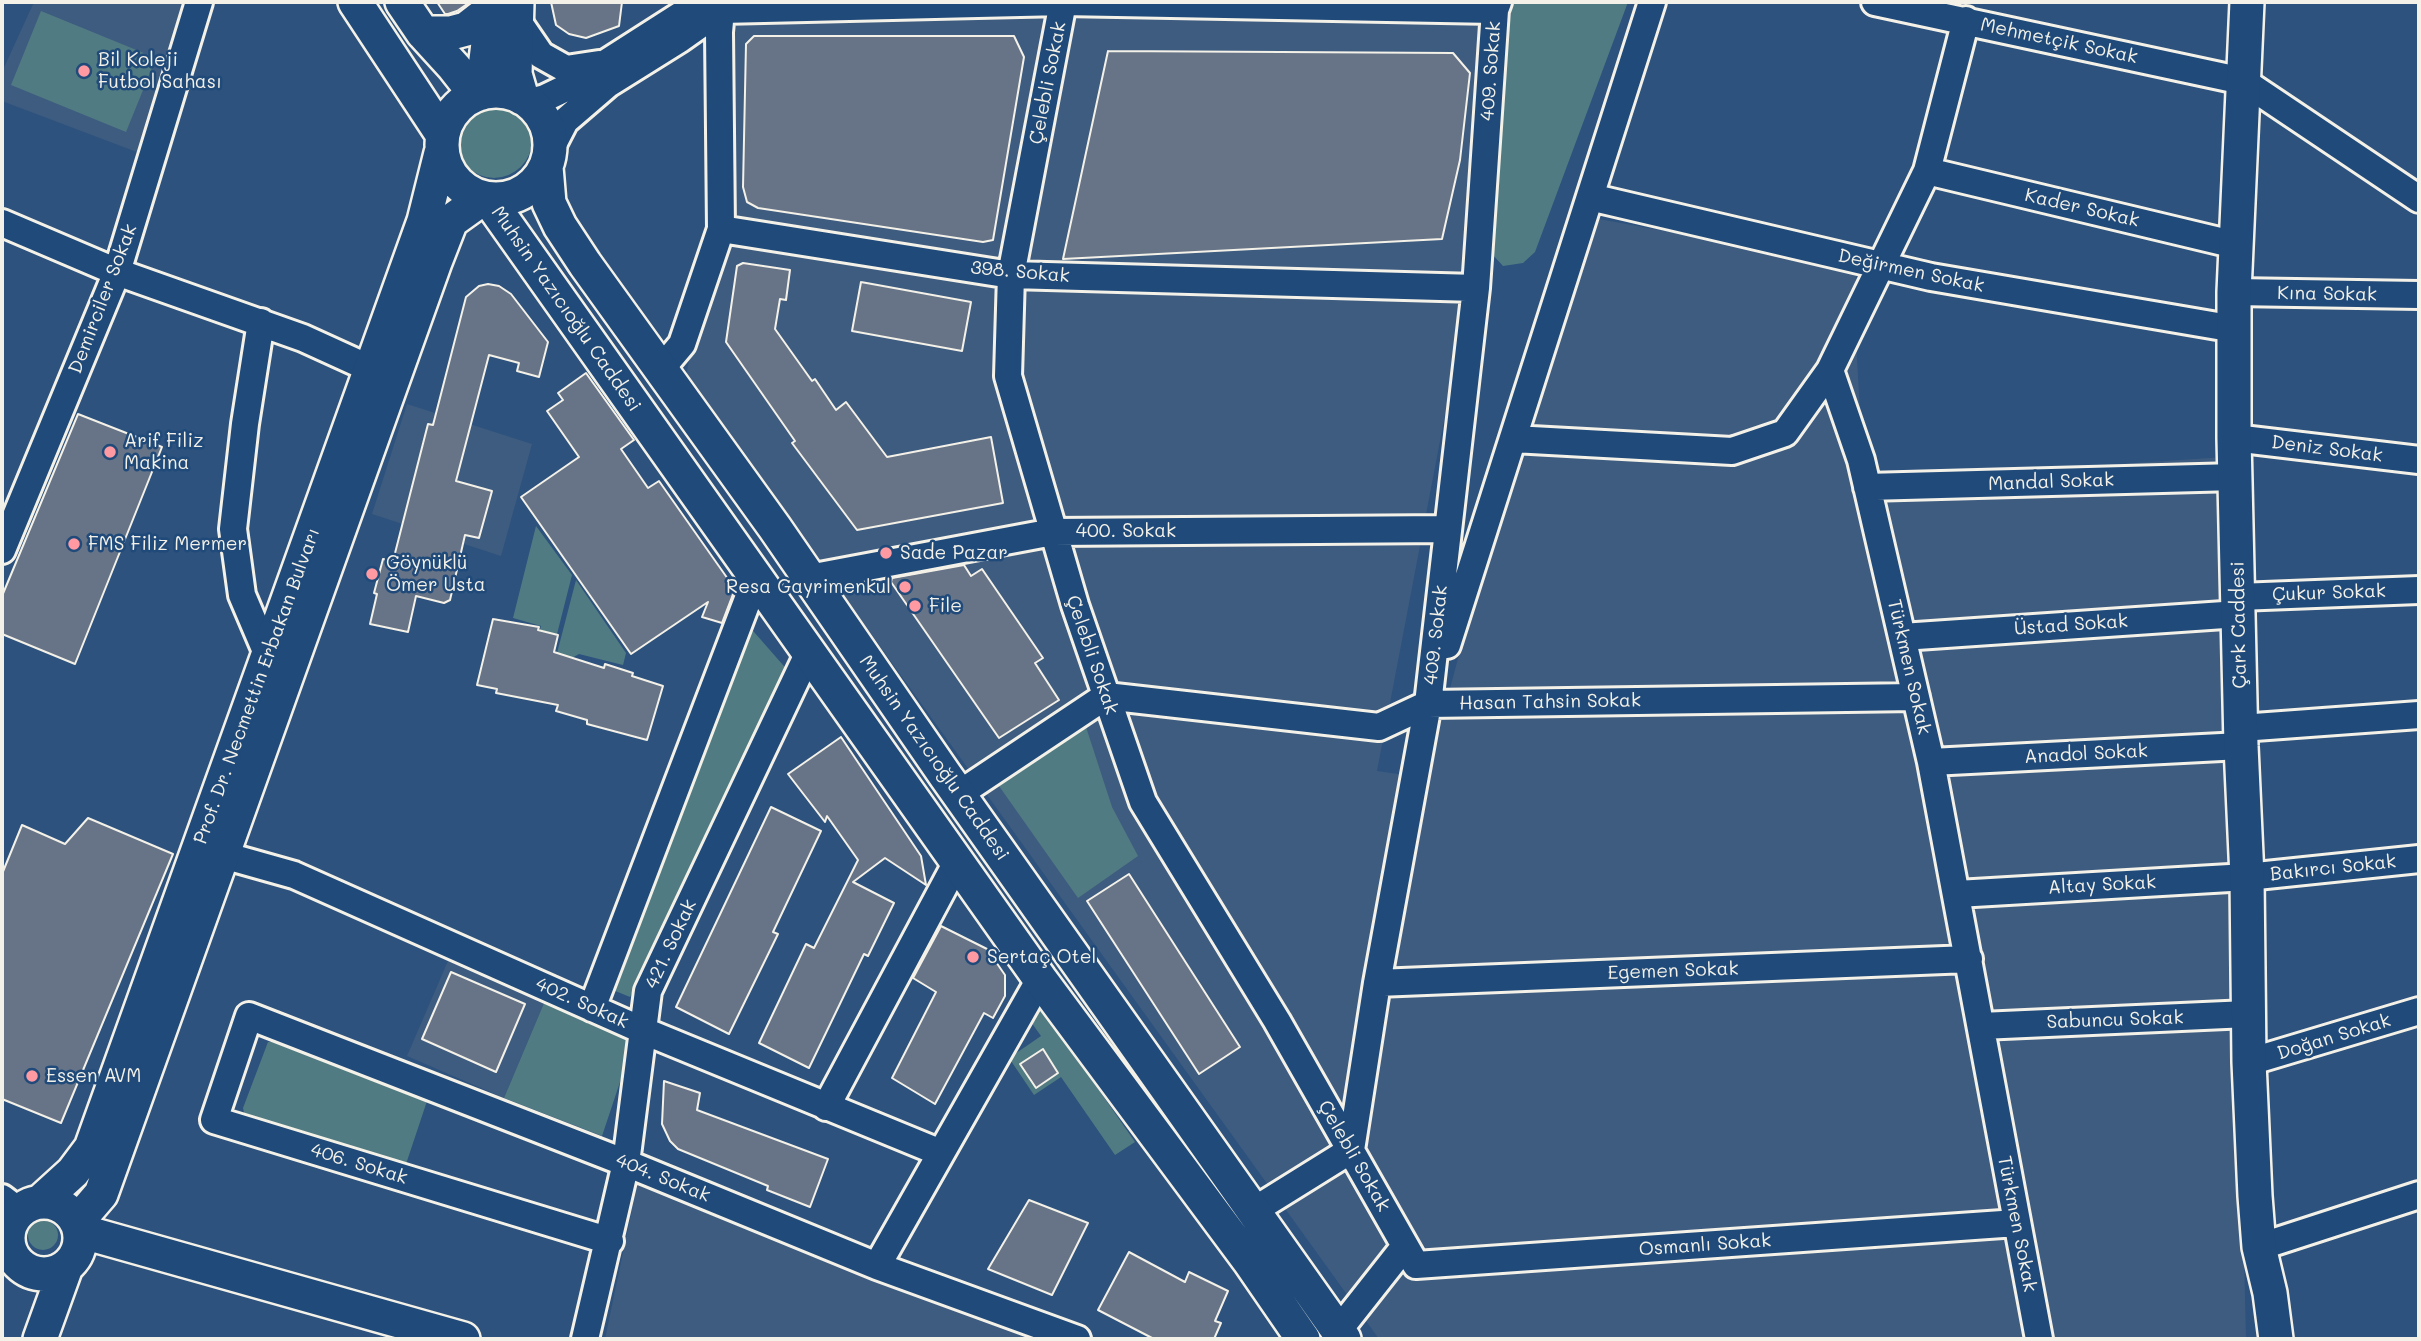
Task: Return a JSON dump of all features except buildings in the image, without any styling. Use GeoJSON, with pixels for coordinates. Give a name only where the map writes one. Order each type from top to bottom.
{"type":"FeatureCollection","features":[{"type":"Feature","properties":{"kind":"main road"},"geometry":{"type":"LineString","coordinates":[[355,2],[442,144],[447,170],[457,184],[471,195],[506,200],[523,193],[536,182],[548,158],[549,132],[542,115],[525,100],[513,93],[495,90],[461,103],[449,117],[442,144]]}},
{"type":"Feature","properties":{"kind":"main road"},"geometry":{"type":"LineString","coordinates":[[402,2],[423,33],[479,94]]}},
{"type":"Feature","properties":{"kind":"main road","name":"Çark Caddesi"},"geometry":{"type":"LineString","coordinates":[[2247,2],[2234,292],[2234,438],[2247,877],[2249,1062],[2259,1247],[2270,1293],[2276,1339]]}},
{"type":"Feature","properties":{"kind":"main road"},"geometry":{"type":"LineString","coordinates":[[479,94],[504,7]]}},
{"type":"Feature","properties":{"kind":"main road"},"geometry":{"type":"LineString","coordinates":[[423,33],[451,33],[466,29],[504,7]]}},
{"type":"Feature","properties":{"kind":"main road"},"geometry":{"type":"LineString","coordinates":[[504,7],[515,74],[525,100]]}},
{"type":"Feature","properties":{"kind":"main road","name":"Prof. Dr. Necmettin Erbakan Bulvarı"},"geometry":{"type":"LineString","coordinates":[[20,1204],[73,1172],[91,1148],[425,220],[442,144]]}},
{"type":"Feature","properties":{"kind":"main road","name":"Muhsin Yazıcıoğlu Caddesi"},"geometry":{"type":"LineString","coordinates":[[548,158],[550,203],[560,226],[1341,1335]]}},
{"type":"Feature","properties":{"kind":"main road","name":"Prof. Dr. Necmettin Erbakan Bulvarı"},"geometry":{"type":"LineString","coordinates":[[40,1339],[74,1245],[101,1194],[451,220],[486,199]]}},
{"type":"Feature","properties":{"kind":"main road","name":"Muhsin Yazıcıoğlu Caddesi"},"geometry":{"type":"LineString","coordinates":[[486,199],[515,236],[1040,979],[1250,1262],[1303,1339]]}},
{"type":"Feature","properties":{"kind":"main road"},"geometry":{"type":"LineString","coordinates":[[435,262],[453,228],[467,218],[487,217],[497,221],[515,236]]}},
{"type":"Feature","properties":{"kind":"main road"},"geometry":{"type":"LineString","coordinates":[[51,1202],[62,1206],[74,1245],[55,1272],[43,1274],[31,1272],[6,1256],[10,1226],[20,1204],[51,1202]]}},
{"type":"Feature","properties":{"kind":"main road"},"geometry":{"type":"LineString","coordinates":[[74,1245],[246,1279],[463,1339]]}},
{"type":"Feature","properties":{"kind":"main road","name":"Çark Caddesi"},"geometry":{"type":"LineString","coordinates":[[2253,1339],[2251,1295],[2259,1247]]}},
{"type":"Feature","properties":{"kind":"street","name":"Demirciler Sokak"},"geometry":{"type":"LineString","coordinates":[[2,550],[117,272],[199,2]]}},
{"type":"Feature","properties":{"kind":"street"},"geometry":{"type":"LineString","coordinates":[[525,100],[545,98],[570,86],[695,6],[721,10],[747,6],[1063,2],[1496,5]]}},
{"type":"Feature","properties":{"kind":"street","name":"Çelebli Sokak"},"geometry":{"type":"LineString","coordinates":[[1063,2],[1011,275],[1009,376],[1075,605],[1143,802],[1277,1021],[1405,1245]]}},
{"type":"Feature","properties":{"kind":"street"},"geometry":{"type":"LineString","coordinates":[[1428,704],[1652,2]]}},
{"type":"Feature","properties":{"kind":"street","name":"Mehmetçik Sokak"},"geometry":{"type":"LineString","coordinates":[[1875,2],[2243,81]]}},
{"type":"Feature","properties":{"kind":"street","name":"409. Sokak"},"geometry":{"type":"LineString","coordinates":[[1350,1150],[1377,983],[1428,704],[1476,288],[1496,5]]}},
{"type":"Feature","properties":{"kind":"street"},"geometry":{"type":"LineString","coordinates":[[504,7],[541,55],[566,69],[601,64]]}},
{"type":"Feature","properties":{"kind":"street"},"geometry":{"type":"LineString","coordinates":[[548,158],[565,121],[608,84],[721,10]]}},
{"type":"Feature","properties":{"kind":"street"},"geometry":{"type":"LineString","coordinates":[[661,369],[682,344],[721,229],[721,10]]}},
{"type":"Feature","properties":{"kind":"street"},"geometry":{"type":"LineString","coordinates":[[1513,439],[1732,451],[1785,433],[1830,370],[1927,171],[1966,20]]}},
{"type":"Feature","properties":{"kind":"street"},"geometry":{"type":"LineString","coordinates":[[2243,81],[2419,199]]}},
{"type":"Feature","properties":{"kind":"street","name":"Kader Sokak"},"geometry":{"type":"LineString","coordinates":[[1927,171],[2236,245]]}},
{"type":"Feature","properties":{"kind":"street","name":"Değirmen Sokak"},"geometry":{"type":"LineString","coordinates":[[1590,197],[1931,277],[2235,329]]}},
{"type":"Feature","properties":{"kind":"street"},"geometry":{"type":"LineString","coordinates":[[2,223],[117,272],[303,338],[371,369]]}},
{"type":"Feature","properties":{"kind":"street","name":"398. Sokak"},"geometry":{"type":"LineString","coordinates":[[721,229],[1011,275],[1476,288]]}},
{"type":"Feature","properties":{"kind":"street","name":"Kına Sokak"},"geometry":{"type":"LineString","coordinates":[[2234,292],[2419,295]]}},
{"type":"Feature","properties":{"kind":"street"},"geometry":{"type":"LineString","coordinates":[[261,322],[245,424],[233,529],[242,595],[268,656]]}},
{"type":"Feature","properties":{"kind":"street","name":"Türkmen Sokak"},"geometry":{"type":"LineString","coordinates":[[1830,370],[1861,460],[1931,762],[2039,1339]]}},
{"type":"Feature","properties":{"kind":"street","name":"Deniz Sokak"},"geometry":{"type":"LineString","coordinates":[[2234,438],[2419,460]]}},
{"type":"Feature","properties":{"kind":"street","name":"Mandal Sokak"},"geometry":{"type":"LineString","coordinates":[[1867,487],[2236,477]]}},
{"type":"Feature","properties":{"kind":"street","name":"400. Sokak"},"geometry":{"type":"LineString","coordinates":[[809,578],[1054,532],[1448,529]]}},
{"type":"Feature","properties":{"kind":"street"},"geometry":{"type":"LineString","coordinates":[[592,1008],[756,578]]}},
{"type":"Feature","properties":{"kind":"street","name":"Çukur Sokak"},"geometry":{"type":"LineString","coordinates":[[2239,606],[2419,590]]}},
{"type":"Feature","properties":{"kind":"street","name":"Üstad Sokak"},"geometry":{"type":"LineString","coordinates":[[1902,636],[2239,606]]}},
{"type":"Feature","properties":{"kind":"street","name":"421. Sokak"},"geometry":{"type":"LineString","coordinates":[[585,1339],[610,1241],[626,1163],[648,991],[809,652]]}},
{"type":"Feature","properties":{"kind":"street"},"geometry":{"type":"LineString","coordinates":[[959,794],[1106,696]]}},
{"type":"Feature","properties":{"kind":"street","name":"Hasan Tahsin Sokak"},"geometry":{"type":"LineString","coordinates":[[1106,696],[1380,727],[1428,704],[1916,697]]}},
{"type":"Feature","properties":{"kind":"street","name":"Anadol Sokak"},"geometry":{"type":"LineString","coordinates":[[1931,762],[2241,737],[2419,715]]}},
{"type":"Feature","properties":{"kind":"street","name":"402. Sokak"},"geometry":{"type":"LineString","coordinates":[[223,855],[294,875],[644,1031],[941,1153]]}},
{"type":"Feature","properties":{"kind":"street","name":"Bakırcı Sokak"},"geometry":{"type":"LineString","coordinates":[[2247,877],[2419,859]]}},
{"type":"Feature","properties":{"kind":"street"},"geometry":{"type":"LineString","coordinates":[[826,1107],[957,862]]}},
{"type":"Feature","properties":{"kind":"street","name":"Altay Sokak"},"geometry":{"type":"LineString","coordinates":[[1957,894],[2247,877]]}},
{"type":"Feature","properties":{"kind":"street","name":"Egemen Sokak"},"geometry":{"type":"LineString","coordinates":[[1377,983],[1969,959]]}},
{"type":"Feature","properties":{"kind":"street"},"geometry":{"type":"LineString","coordinates":[[877,1266],[1040,979]]}},
{"type":"Feature","properties":{"kind":"street","name":"Doğan Sokak"},"geometry":{"type":"LineString","coordinates":[[2249,1062],[2419,1011]]}},
{"type":"Feature","properties":{"kind":"street","name":"Sabuncu Sokak"},"geometry":{"type":"LineString","coordinates":[[1981,1026],[2248,1014]]}},
{"type":"Feature","properties":{"kind":"street","name":"404. Sokak"},"geometry":{"type":"LineString","coordinates":[[249,1016],[626,1163],[877,1266],[1077,1339]]}},
{"type":"Feature","properties":{"kind":"street","name":"406. Sokak"},"geometry":{"type":"LineString","coordinates":[[249,1016],[214,1120],[610,1241]]}},
{"type":"Feature","properties":{"kind":"street"},"geometry":{"type":"LineString","coordinates":[[1253,1211],[1350,1150]]}},
{"type":"Feature","properties":{"kind":"street"},"geometry":{"type":"LineString","coordinates":[[2259,1247],[2419,1195]]}},
{"type":"Feature","properties":{"kind":"street","name":"Osmanlı Sokak"},"geometry":{"type":"LineString","coordinates":[[1405,1245],[1416,1265],[2017,1223]]}},
{"type":"Feature","properties":{"kind":"street"},"geometry":{"type":"LineString","coordinates":[[1341,1335],[1405,1245]]}},
{"type":"Feature","properties":{"kind":"shaded area"},"geometry":{"type":"Polygon","coordinates":[[[34,2],[183,2],[142,154],[2,101],[2,72],[34,2]]]}},
{"type":"Feature","properties":{"kind":"shaded area"},"geometry":{"type":"Polygon","coordinates":[[[725,2],[1482,2],[1496,60],[1470,284],[1377,771],[1426,778],[1577,215],[1856,266],[1855,324],[1864,481],[2225,457],[2246,1339],[1379,1339],[686,377],[711,241],[725,2]]]}},
{"type":"Feature","properties":{"kind":"shaded area"},"geometry":{"type":"Polygon","coordinates":[[[407,404],[532,444],[501,556],[372,514],[407,404]]]}},
{"type":"Feature","properties":{"kind":"shaded area"},"geometry":{"type":"Polygon","coordinates":[[[451,954],[547,996],[504,1098],[407,1056],[451,954]]]}},
{"type":"Feature","properties":{"kind":"shaded area"},"geometry":{"type":"Polygon","coordinates":[[[639,1176],[1049,1339],[605,1339],[639,1176]]]}},
{"type":"Feature","properties":{"kind":"green space"},"geometry":{"type":"Polygon","coordinates":[[[1512,2],[1628,2],[1535,252],[1523,263],[1503,266],[1492,254],[1493,173],[1512,2]]]}},
{"type":"Feature","properties":{"kind":"green space","name":"Bil Koleji Futbol Sahası"},"geometry":{"type":"Polygon","coordinates":[[[41,11],[156,58],[126,132],[11,85],[41,11]]]}},
{"type":"Feature","properties":{"kind":"green space"},"geometry":{"type":"Polygon","coordinates":[[[487,102],[501,102],[515,108],[526,119],[532,140],[529,155],[521,167],[501,178],[487,178],[473,172],[462,161],[456,147],[456,133],[462,119],[473,108],[487,102]]]}},
{"type":"Feature","properties":{"kind":"green space"},"geometry":{"type":"Polygon","coordinates":[[[536,526],[572,575],[557,634],[513,618],[536,526]]]}},
{"type":"Feature","properties":{"kind":"green space"},"geometry":{"type":"Polygon","coordinates":[[[576,580],[626,653],[623,665],[579,654],[570,659],[556,657],[576,580]]]}},
{"type":"Feature","properties":{"kind":"green space"},"geometry":{"type":"Polygon","coordinates":[[[747,624],[790,673],[630,997],[608,988],[747,624]]]}},
{"type":"Feature","properties":{"kind":"green space"},"geometry":{"type":"Polygon","coordinates":[[[1085,724],[1112,807],[1138,856],[1078,898],[999,786],[1085,724]]]}},
{"type":"Feature","properties":{"kind":"green space"},"geometry":{"type":"Polygon","coordinates":[[[547,996],[635,1037],[602,1136],[504,1098],[547,996]]]}},
{"type":"Feature","properties":{"kind":"green space"},"geometry":{"type":"Polygon","coordinates":[[[1033,1006],[1042,1008],[1135,1142],[1115,1155],[1061,1077],[1034,1095],[1009,1058],[1041,1036],[1026,1015],[1033,1006]]]}},
{"type":"Feature","properties":{"kind":"green space"},"geometry":{"type":"Polygon","coordinates":[[[268,1042],[285,1042],[429,1095],[404,1170],[245,1117],[243,1108],[268,1042]]]}},
{"type":"Feature","properties":{"kind":"green space"},"geometry":{"type":"Polygon","coordinates":[[[43,1220],[49,1221],[57,1229],[57,1241],[49,1249],[43,1250],[37,1249],[29,1241],[28,1235],[29,1229],[37,1221],[43,1220]]]}},
{"type":"Feature","properties":{"kind":"place","name":"Bil Koleji Futbol Sahası"},"geometry":{"type":"Point","coordinates":[84,71]}},
{"type":"Feature","properties":{"kind":"place","name":"Arif Filiz Makina"},"geometry":{"type":"Point","coordinates":[110,452]}},
{"type":"Feature","properties":{"kind":"place","name":"FMS Filiz Mermer"},"geometry":{"type":"Point","coordinates":[74,544]}},
{"type":"Feature","properties":{"kind":"place","name":"Sade Pazar"},"geometry":{"type":"Point","coordinates":[886,553]}},
{"type":"Feature","properties":{"kind":"place","name":"Göynüklü Ömer Usta"},"geometry":{"type":"Point","coordinates":[372,574]}},
{"type":"Feature","properties":{"kind":"place","name":"Resa Gayrimenkul"},"geometry":{"type":"Point","coordinates":[905,587]}},
{"type":"Feature","properties":{"kind":"place","name":"File"},"geometry":{"type":"Point","coordinates":[915,606]}},
{"type":"Feature","properties":{"kind":"place","name":"Sertaç Otel"},"geometry":{"type":"Point","coordinates":[973,957]}},
{"type":"Feature","properties":{"kind":"place","name":"Essen AVM"},"geometry":{"type":"Point","coordinates":[32,1076]}}]}
